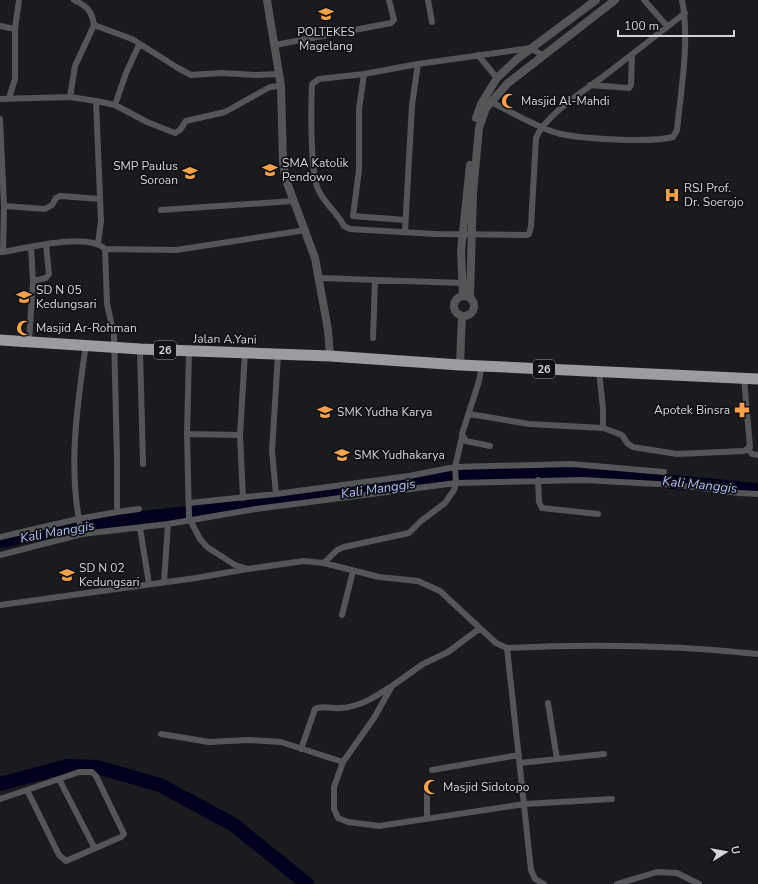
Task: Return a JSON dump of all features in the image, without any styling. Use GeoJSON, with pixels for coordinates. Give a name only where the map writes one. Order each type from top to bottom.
{"type":"FeatureCollection","features":[{"type":"Feature","properties":{"kind":"highway","name":"Jalan A.Yani"},"geometry":{"type":"LineString","coordinates":[[0,340],[86,344],[189,352],[245,352],[330,356]]}},
{"type":"Feature","properties":{"kind":"highway","name":"26"},"geometry":{"type":"LineString","coordinates":[[330,356],[460,365],[758,379]]}},
{"type":"Feature","properties":{"kind":"street"},"geometry":{"type":"LineString","coordinates":[[9,98],[15,79],[15,29],[19,0]]}},
{"type":"Feature","properties":{"kind":"street"},"geometry":{"type":"LineString","coordinates":[[70,97],[75,66],[94,25],[93,15],[89,9],[74,0]]}},
{"type":"Feature","properties":{"kind":"street"},"geometry":{"type":"LineString","coordinates":[[268,0],[281,86],[283,163],[286,180],[293,201],[306,230],[320,278],[330,356]]}},
{"type":"Feature","properties":{"kind":"street"},"geometry":{"type":"LineString","coordinates":[[275,45],[391,23],[394,20],[390,0]]}},
{"type":"Feature","properties":{"kind":"street"},"geometry":{"type":"LineString","coordinates":[[428,0],[432,22]]}},
{"type":"Feature","properties":{"kind":"street"},"geometry":{"type":"LineString","coordinates":[[466,296],[456,299],[454,306],[456,312],[462,316],[469,315],[474,310],[474,303],[466,296],[461,284],[462,234],[476,117],[481,104],[497,78],[517,59],[596,0]]}},
{"type":"Feature","properties":{"kind":"street"},"geometry":{"type":"LineString","coordinates":[[466,296],[472,234],[473,193],[481,118],[491,102],[508,83],[615,0]]}},
{"type":"Feature","properties":{"kind":"street"},"geometry":{"type":"LineString","coordinates":[[644,0],[666,26]]}},
{"type":"Feature","properties":{"kind":"street"},"geometry":{"type":"LineString","coordinates":[[491,102],[562,134],[635,139],[673,138],[677,130],[678,123],[684,58],[685,13],[682,0]]}},
{"type":"Feature","properties":{"kind":"street"},"geometry":{"type":"LineString","coordinates":[[543,56],[532,48],[418,64],[364,74],[319,79],[312,84],[311,103],[314,172],[317,188],[326,205],[340,219],[344,226],[350,229],[523,236],[530,234],[536,138],[542,126],[590,85],[685,13]]}},
{"type":"Feature","properties":{"kind":"street"},"geometry":{"type":"LineString","coordinates":[[94,25],[132,39],[139,45],[192,75],[222,73],[256,75],[279,74]]}},
{"type":"Feature","properties":{"kind":"street"},"geometry":{"type":"LineString","coordinates":[[0,26],[15,29]]}},
{"type":"Feature","properties":{"kind":"street"},"geometry":{"type":"LineString","coordinates":[[115,104],[126,73],[139,45]]}},
{"type":"Feature","properties":{"kind":"street"},"geometry":{"type":"LineString","coordinates":[[590,85],[629,88],[631,86],[632,54]]}},
{"type":"Feature","properties":{"kind":"street"},"geometry":{"type":"LineString","coordinates":[[478,55],[497,78]]}},
{"type":"Feature","properties":{"kind":"street"},"geometry":{"type":"LineString","coordinates":[[405,231],[412,105],[418,64]]}},
{"type":"Feature","properties":{"kind":"street"},"geometry":{"type":"LineString","coordinates":[[354,216],[359,170],[359,109],[364,74]]}},
{"type":"Feature","properties":{"kind":"street"},"geometry":{"type":"LineString","coordinates":[[0,99],[70,97],[115,104],[147,122],[175,133],[180,130],[186,121],[226,112],[270,87],[281,86]]}},
{"type":"Feature","properties":{"kind":"street"},"geometry":{"type":"LineString","coordinates":[[96,101],[101,221],[98,244]]}},
{"type":"Feature","properties":{"kind":"street"},"geometry":{"type":"LineString","coordinates":[[0,119],[4,206],[1,252],[71,241],[98,244],[105,249],[176,250],[306,230]]}},
{"type":"Feature","properties":{"kind":"street"},"geometry":{"type":"LineString","coordinates":[[4,206],[45,209],[52,205],[56,198],[60,196],[100,199]]}},
{"type":"Feature","properties":{"kind":"street"},"geometry":{"type":"LineString","coordinates":[[161,210],[293,201]]}},
{"type":"Feature","properties":{"kind":"street"},"geometry":{"type":"LineString","coordinates":[[340,219],[354,216],[405,220]]}},
{"type":"Feature","properties":{"kind":"street"},"geometry":{"type":"LineString","coordinates":[[33,281],[46,278],[49,274],[46,245]]}},
{"type":"Feature","properties":{"kind":"street"},"geometry":{"type":"LineString","coordinates":[[29,341],[33,281],[30,247]]}},
{"type":"Feature","properties":{"kind":"street"},"geometry":{"type":"LineString","coordinates":[[105,249],[107,304],[113,332],[118,458],[117,512]]}},
{"type":"Feature","properties":{"kind":"street"},"geometry":{"type":"LineString","coordinates":[[320,278],[461,284]]}},
{"type":"Feature","properties":{"kind":"street"},"geometry":{"type":"LineString","coordinates":[[373,338],[375,280]]}},
{"type":"Feature","properties":{"kind":"street"},"geometry":{"type":"LineString","coordinates":[[460,365],[462,316]]}},
{"type":"Feature","properties":{"kind":"street"},"geometry":{"type":"LineString","coordinates":[[82,533],[79,519],[74,470],[78,403],[86,344]]}},
{"type":"Feature","properties":{"kind":"street"},"geometry":{"type":"LineString","coordinates":[[140,349],[143,464]]}},
{"type":"Feature","properties":{"kind":"street"},"geometry":{"type":"LineString","coordinates":[[189,352],[187,434],[189,519],[200,539],[207,547],[235,565],[248,569]]}},
{"type":"Feature","properties":{"kind":"street"},"geometry":{"type":"LineString","coordinates":[[243,498],[240,435],[245,352]]}},
{"type":"Feature","properties":{"kind":"street"},"geometry":{"type":"LineString","coordinates":[[276,494],[272,451],[278,354]]}},
{"type":"Feature","properties":{"kind":"street"},"geometry":{"type":"LineString","coordinates":[[324,563],[337,550],[344,547],[409,533],[420,521],[445,503],[454,490],[456,482],[455,468],[462,431],[479,381],[482,365]]}},
{"type":"Feature","properties":{"kind":"street"},"geometry":{"type":"LineString","coordinates":[[599,371],[603,409],[603,428]]}},
{"type":"Feature","properties":{"kind":"street"},"geometry":{"type":"LineString","coordinates":[[744,378],[750,445],[748,449]]}},
{"type":"Feature","properties":{"kind":"street"},"geometry":{"type":"LineString","coordinates":[[469,414],[529,424],[603,428],[622,435],[628,444],[633,446],[677,454],[748,449]]}},
{"type":"Feature","properties":{"kind":"street"},"geometry":{"type":"LineString","coordinates":[[187,434],[240,435]]}},
{"type":"Feature","properties":{"kind":"street"},"geometry":{"type":"LineString","coordinates":[[462,437],[466,441],[490,446]]}},
{"type":"Feature","properties":{"kind":"street"},"geometry":{"type":"LineString","coordinates":[[748,449],[752,454],[758,455]]}},
{"type":"Feature","properties":{"kind":"street"},"geometry":{"type":"LineString","coordinates":[[189,505],[409,476],[455,468],[571,464],[664,472]]}},
{"type":"Feature","properties":{"kind":"street"},"geometry":{"type":"LineString","coordinates":[[538,480],[539,502],[542,508],[598,514]]}},
{"type":"Feature","properties":{"kind":"street"},"geometry":{"type":"LineString","coordinates":[[0,555],[82,533],[140,528],[189,519],[456,482],[582,480],[676,485],[739,494],[758,494]]}},
{"type":"Feature","properties":{"kind":"street"},"geometry":{"type":"LineString","coordinates":[[0,537],[79,519],[139,509]]}},
{"type":"Feature","properties":{"kind":"street"},"geometry":{"type":"LineString","coordinates":[[164,582],[168,524]]}},
{"type":"Feature","properties":{"kind":"street"},"geometry":{"type":"LineString","coordinates":[[140,528],[149,584]]}},
{"type":"Feature","properties":{"kind":"street"},"geometry":{"type":"LineString","coordinates":[[0,605],[304,561],[324,563],[379,577],[418,581],[440,590],[496,643],[507,648],[596,645],[699,648],[758,654]]}},
{"type":"Feature","properties":{"kind":"street"},"geometry":{"type":"LineString","coordinates":[[342,615],[353,571]]}},
{"type":"Feature","properties":{"kind":"street"},"geometry":{"type":"LineString","coordinates":[[301,749],[315,709],[323,707],[340,708],[361,704],[392,686],[424,664],[448,652],[479,628]]}},
{"type":"Feature","properties":{"kind":"street"},"geometry":{"type":"LineString","coordinates":[[507,648],[531,870],[535,879],[544,884]]}},
{"type":"Feature","properties":{"kind":"street"},"geometry":{"type":"LineString","coordinates":[[392,686],[374,718],[343,762],[334,787],[334,808],[338,818],[348,822],[379,826],[525,804],[612,799]]}},
{"type":"Feature","properties":{"kind":"street"},"geometry":{"type":"LineString","coordinates":[[548,703],[556,759]]}},
{"type":"Feature","properties":{"kind":"street"},"geometry":{"type":"LineString","coordinates":[[161,734],[209,742],[249,740],[281,742],[343,762]]}},
{"type":"Feature","properties":{"kind":"street"},"geometry":{"type":"LineString","coordinates":[[520,763],[604,754]]}},
{"type":"Feature","properties":{"kind":"street"},"geometry":{"type":"LineString","coordinates":[[432,770],[519,755]]}},
{"type":"Feature","properties":{"kind":"street"},"geometry":{"type":"LineString","coordinates":[[0,799],[79,772],[92,772],[96,776],[124,832],[121,837],[94,847],[70,860],[63,860],[27,790]]}},
{"type":"Feature","properties":{"kind":"street"},"geometry":{"type":"LineString","coordinates":[[58,779],[94,847]]}},
{"type":"Feature","properties":{"kind":"street"},"geometry":{"type":"LineString","coordinates":[[427,792],[427,819]]}},
{"type":"Feature","properties":{"kind":"street"},"geometry":{"type":"LineString","coordinates":[[617,884],[657,872],[677,873],[699,884]]}},
{"type":"Feature","properties":{"kind":"waterway","name":"Kali Manggis"},"geometry":{"type":"LineString","coordinates":[[0,541],[89,524],[233,508],[471,475],[581,473],[758,490]]}},
{"type":"Feature","properties":{"kind":"waterway"},"geometry":{"type":"LineString","coordinates":[[0,784],[68,766],[97,767],[160,785],[234,825],[307,884]]}},
{"type":"Feature","properties":{"kind":"place","name":"POLTEKES Magelang"},"geometry":{"type":"Point","coordinates":[326,14]}},
{"type":"Feature","properties":{"kind":"place","name":"Masjid Al-Mahdi"},"geometry":{"type":"Point","coordinates":[509,101]}},
{"type":"Feature","properties":{"kind":"place","name":"SMA Katolik Pendowo"},"geometry":{"type":"Point","coordinates":[270,170]}},
{"type":"Feature","properties":{"kind":"place","name":"SMP Paulus Soroan"},"geometry":{"type":"Point","coordinates":[190,173]}},
{"type":"Feature","properties":{"kind":"place","name":"RSJ Prof. Dr. Soerojo"},"geometry":{"type":"Point","coordinates":[672,195]}},
{"type":"Feature","properties":{"kind":"place","name":"SD N 05 Kedungsari"},"geometry":{"type":"Point","coordinates":[24,297]}},
{"type":"Feature","properties":{"kind":"place","name":"Masjid Ar-Rohman"},"geometry":{"type":"Point","coordinates":[24,328]}},
{"type":"Feature","properties":{"kind":"place","name":"Apotek Binsra"},"geometry":{"type":"Point","coordinates":[742,410]}},
{"type":"Feature","properties":{"kind":"place","name":"SMK Yudha Karya"},"geometry":{"type":"Point","coordinates":[325,412]}},
{"type":"Feature","properties":{"kind":"place","name":"SMK Yudhakarya"},"geometry":{"type":"Point","coordinates":[342,455]}},
{"type":"Feature","properties":{"kind":"place","name":"SD N 02 Kedungsari"},"geometry":{"type":"Point","coordinates":[67,575]}},
{"type":"Feature","properties":{"kind":"place","name":"Masjid Sidotopo"},"geometry":{"type":"Point","coordinates":[431,787]}}]}
